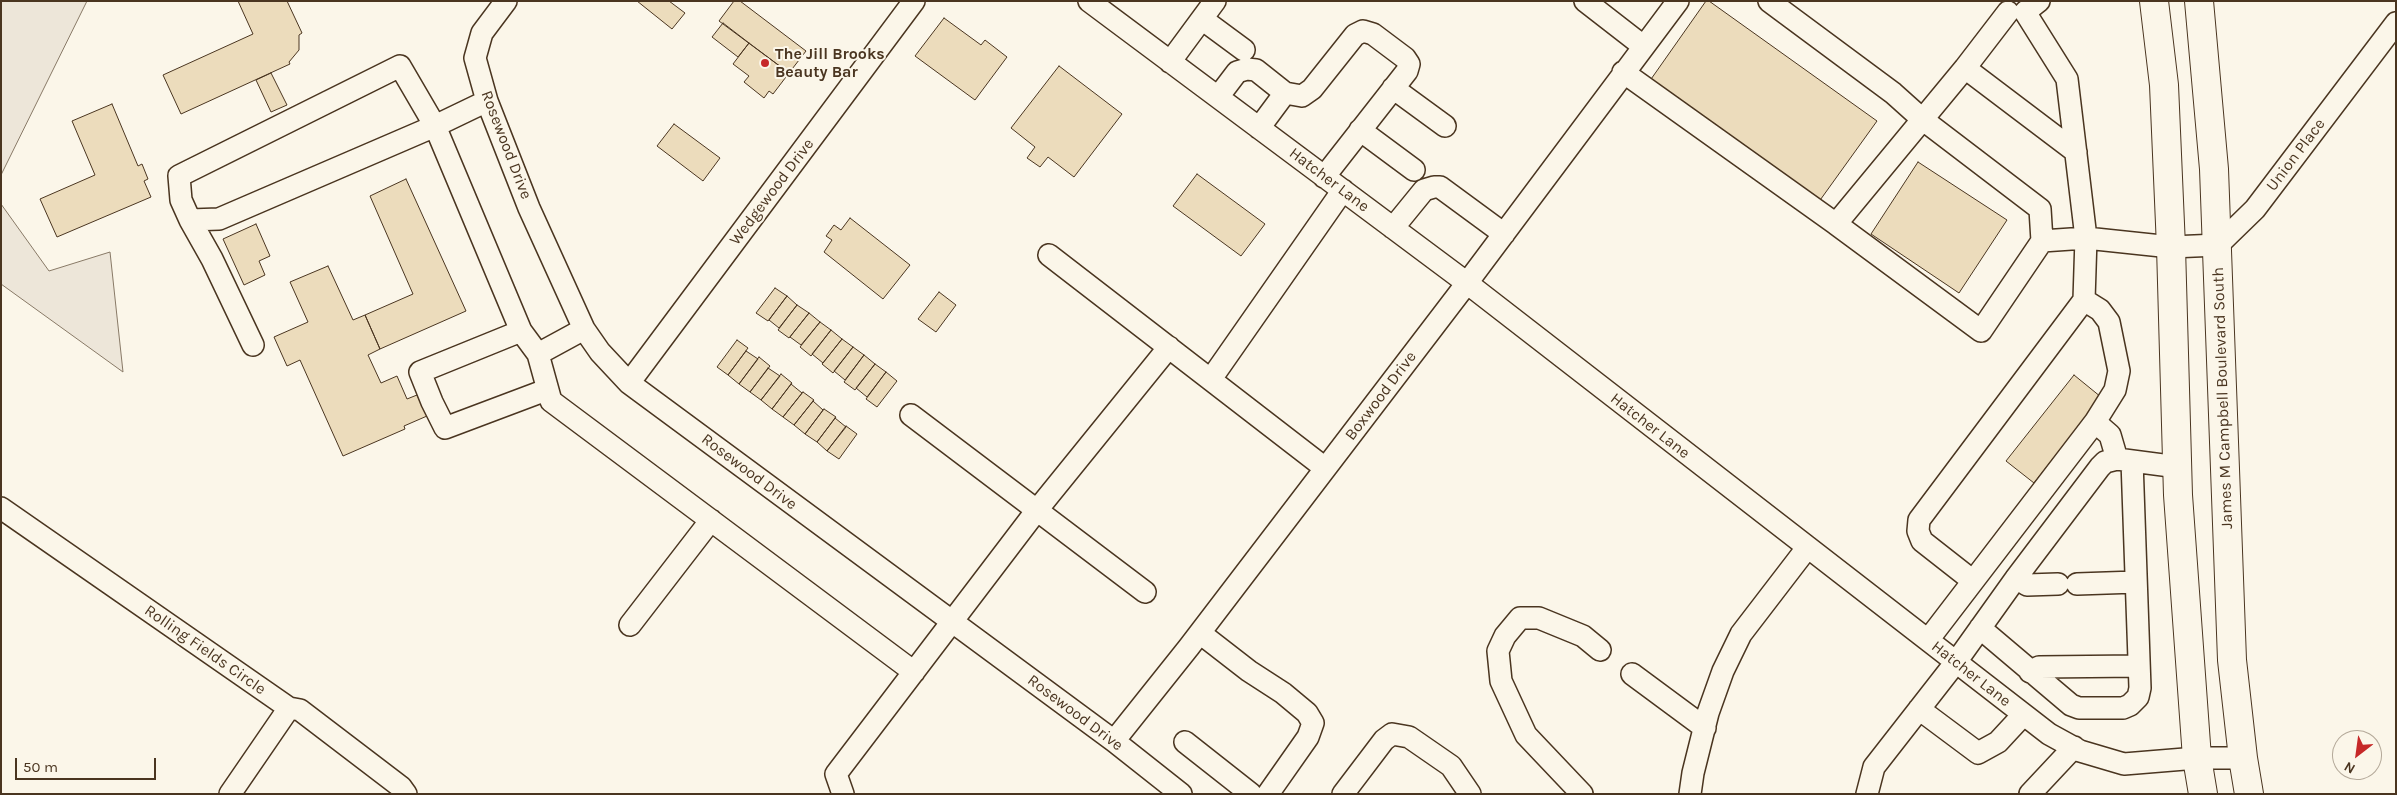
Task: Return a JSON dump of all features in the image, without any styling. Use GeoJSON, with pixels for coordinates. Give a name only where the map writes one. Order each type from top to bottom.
{"type":"FeatureCollection","features":[{"type":"Feature","properties":{"kind":"main road"},"geometry":{"type":"LineString","coordinates":[[2154,1],[2164,85],[2178,467],[2197,758],[2204,794]]}},
{"type":"Feature","properties":{"kind":"main road","name":"James M Campbell Boulevard South"},"geometry":{"type":"LineString","coordinates":[[2198,1],[2206,75],[2218,245],[2232,660],[2249,794]]}},
{"type":"Feature","properties":{"kind":"street","name":"Rosewood Drive"},"geometry":{"type":"LineString","coordinates":[[506,1],[482,33],[475,58],[487,101],[529,208],[584,329],[600,352],[629,383],[1114,741],[1181,794]]}},
{"type":"Feature","properties":{"kind":"street","name":"Wedgewood Drive"},"geometry":{"type":"LineString","coordinates":[[629,383],[914,1]]}},
{"type":"Feature","properties":{"kind":"street","name":"Hatcher Lane"},"geometry":{"type":"LineString","coordinates":[[1089,1],[1467,283],[2049,734],[2074,748],[2124,764],[2197,758],[2243,758]]}},
{"type":"Feature","properties":{"kind":"street"},"geometry":{"type":"LineString","coordinates":[[1170,62],[1215,1]]}},
{"type":"Feature","properties":{"kind":"street"},"geometry":{"type":"LineString","coordinates":[[1585,1],[1643,46]]}},
{"type":"Feature","properties":{"kind":"street","name":"Boxwood Drive"},"geometry":{"type":"LineString","coordinates":[[1114,741],[1200,633],[1467,283],[1623,72],[1678,1]]}},
{"type":"Feature","properties":{"kind":"street"},"geometry":{"type":"LineString","coordinates":[[1623,72],[1982,331],[2042,241],[2040,209],[1922,118],[1893,93],[1769,1]]}},
{"type":"Feature","properties":{"kind":"street"},"geometry":{"type":"LineString","coordinates":[[1836,224],[1922,118],[2017,7],[2067,79],[2086,238],[2084,300],[1920,520],[1918,531],[1922,541],[1973,581]]}},
{"type":"Feature","properties":{"kind":"street"},"geometry":{"type":"LineString","coordinates":[[1202,19],[1244,50]]}},
{"type":"Feature","properties":{"kind":"street","name":"Union Place"},"geometry":{"type":"LineString","coordinates":[[2218,245],[2255,209],[2396,23]]}},
{"type":"Feature","properties":{"kind":"street"},"geometry":{"type":"LineString","coordinates":[[1218,97],[1237,72],[1246,69],[1256,70],[1285,93],[1302,96],[1312,89],[1355,35],[1363,31],[1372,34],[1405,58],[1408,64],[1407,71],[1324,177]]}},
{"type":"Feature","properties":{"kind":"street"},"geometry":{"type":"LineString","coordinates":[[253,345],[212,259],[181,200],[179,176],[400,66],[435,126],[521,331],[538,354],[550,401],[914,672]]}},
{"type":"Feature","properties":{"kind":"street"},"geometry":{"type":"LineString","coordinates":[[1965,68],[2076,152]]}},
{"type":"Feature","properties":{"kind":"street"},"geometry":{"type":"LineString","coordinates":[[1393,88],[1445,126]]}},
{"type":"Feature","properties":{"kind":"street"},"geometry":{"type":"LineString","coordinates":[[1259,128],[1285,93]]}},
{"type":"Feature","properties":{"kind":"street"},"geometry":{"type":"LineString","coordinates":[[190,220],[218,219],[435,126],[487,101]]}},
{"type":"Feature","properties":{"kind":"street"},"geometry":{"type":"LineString","coordinates":[[1360,130],[1414,170]]}},
{"type":"Feature","properties":{"kind":"street"},"geometry":{"type":"LineString","coordinates":[[1393,228],[1424,190],[1440,187],[1504,234]]}},
{"type":"Feature","properties":{"kind":"street"},"geometry":{"type":"LineString","coordinates":[[1211,380],[1343,190]]}},
{"type":"Feature","properties":{"kind":"street"},"geometry":{"type":"LineString","coordinates":[[2042,241],[2086,238],[2171,247],[2218,245]]}},
{"type":"Feature","properties":{"kind":"street"},"geometry":{"type":"LineString","coordinates":[[1050,255],[1326,468]]}},
{"type":"Feature","properties":{"kind":"street"},"geometry":{"type":"LineString","coordinates":[[1928,640],[2095,422],[2115,390],[2119,371],[2109,322],[2100,310],[2084,300]]}},
{"type":"Feature","properties":{"kind":"street"},"geometry":{"type":"LineString","coordinates":[[538,354],[584,329]]}},
{"type":"Feature","properties":{"kind":"street"},"geometry":{"type":"LineString","coordinates":[[521,331],[420,372],[432,402],[445,428],[546,390]]}},
{"type":"Feature","properties":{"kind":"street"},"geometry":{"type":"LineString","coordinates":[[843,794],[836,774],[1037,510],[1169,347]]}},
{"type":"Feature","properties":{"kind":"street"},"geometry":{"type":"LineString","coordinates":[[911,415],[1145,592]]}},
{"type":"Feature","properties":{"kind":"street"},"geometry":{"type":"LineString","coordinates":[[1980,628],[2071,705],[2079,708],[2123,708],[2130,705],[2138,697],[2139,666],[2136,582],[2124,460],[2110,435],[2095,422]]}},
{"type":"Feature","properties":{"kind":"street"},"geometry":{"type":"LineString","coordinates":[[1867,794],[1874,767],[1956,662],[2016,578],[2100,467],[2105,462],[2124,460],[2178,467]]}},
{"type":"Feature","properties":{"kind":"street","name":"Rolling Fields Circle"},"geometry":{"type":"LineString","coordinates":[[1,508],[289,708],[300,710],[401,787],[406,794]]}},
{"type":"Feature","properties":{"kind":"street"},"geometry":{"type":"LineString","coordinates":[[630,625],[710,520]]}},
{"type":"Feature","properties":{"kind":"street"},"geometry":{"type":"LineString","coordinates":[[1690,794],[1693,773],[1705,728],[1724,671],[1741,634],[1807,548]]}},
{"type":"Feature","properties":{"kind":"street"},"geometry":{"type":"LineString","coordinates":[[2016,578],[2028,585],[2136,582]]}},
{"type":"Feature","properties":{"kind":"street"},"geometry":{"type":"LineString","coordinates":[[1582,794],[1526,735],[1501,681],[1498,650],[1505,636],[1520,618],[1539,618],[1583,636],[1600,650]]}},
{"type":"Feature","properties":{"kind":"street"},"geometry":{"type":"LineString","coordinates":[[1200,633],[1249,671],[1283,694],[1307,713],[1314,723],[1308,737],[1268,794]]}},
{"type":"Feature","properties":{"kind":"street"},"geometry":{"type":"LineString","coordinates":[[2030,672],[2038,667],[2139,666]]}},
{"type":"Feature","properties":{"kind":"street"},"geometry":{"type":"LineString","coordinates":[[1632,674],[1705,728]]}},
{"type":"Feature","properties":{"kind":"street"},"geometry":{"type":"LineString","coordinates":[[230,794],[289,708]]}},
{"type":"Feature","properties":{"kind":"street"},"geometry":{"type":"LineString","coordinates":[[1919,708],[1978,753],[1998,742],[2023,715]]}},
{"type":"Feature","properties":{"kind":"street"},"geometry":{"type":"LineString","coordinates":[[1343,794],[1384,740],[1392,734],[1409,737],[1451,766],[1470,794]]}},
{"type":"Feature","properties":{"kind":"street"},"geometry":{"type":"LineString","coordinates":[[1185,742],[1251,794]]}},
{"type":"Feature","properties":{"kind":"street"},"geometry":{"type":"LineString","coordinates":[[2030,794],[2074,748]]}},
{"type":"Feature","properties":{"kind":"shaded area"},"geometry":{"type":"Polygon","coordinates":[[[1,1],[87,1],[1,175],[1,1]]]}},
{"type":"Feature","properties":{"kind":"shaded area"},"geometry":{"type":"Polygon","coordinates":[[[1,204],[49,271],[110,252],[123,372],[1,284],[1,204]]]}},
{"type":"Feature","properties":{"kind":"building"},"geometry":{"type":"Polygon","coordinates":[[[238,1],[287,1],[302,33],[299,35],[299,50],[289,62],[290,64],[181,114],[163,75],[253,34],[238,1]]]}},
{"type":"Feature","properties":{"kind":"building"},"geometry":{"type":"Polygon","coordinates":[[[637,1],[669,1],[685,13],[672,29],[637,1]]]}},
{"type":"Feature","properties":{"kind":"building"},"geometry":{"type":"Polygon","coordinates":[[[734,1],[740,1],[806,51],[789,73],[719,21],[734,1]]]}},
{"type":"Feature","properties":{"kind":"building"},"geometry":{"type":"Polygon","coordinates":[[[1706,1],[1709,1],[1877,121],[1818,203],[1649,82],[1706,1]]]}},
{"type":"Feature","properties":{"kind":"building"},"geometry":{"type":"Polygon","coordinates":[[[944,18],[981,45],[985,40],[1007,57],[975,100],[915,56],[944,18]]]}},
{"type":"Feature","properties":{"kind":"building"},"geometry":{"type":"Polygon","coordinates":[[[723,23],[749,43],[738,57],[712,37],[723,23]]]}},
{"type":"Feature","properties":{"kind":"building"},"geometry":{"type":"Polygon","coordinates":[[[749,43],[789,73],[773,94],[769,91],[764,98],[744,82],[749,76],[733,64],[749,43]]]}},
{"type":"Feature","properties":{"kind":"building"},"geometry":{"type":"Polygon","coordinates":[[[1059,66],[1122,114],[1074,177],[1048,157],[1040,167],[1027,158],[1035,147],[1011,128],[1059,66]]]}},
{"type":"Feature","properties":{"kind":"building"},"geometry":{"type":"Polygon","coordinates":[[[271,73],[287,105],[271,112],[256,80],[271,73]]]}},
{"type":"Feature","properties":{"kind":"building"},"geometry":{"type":"Polygon","coordinates":[[[112,104],[138,166],[142,164],[148,179],[144,181],[151,197],[57,237],[40,199],[95,175],[72,121],[112,104]]]}},
{"type":"Feature","properties":{"kind":"building"},"geometry":{"type":"Polygon","coordinates":[[[674,124],[720,158],[703,181],[657,146],[674,124]]]}},
{"type":"Feature","properties":{"kind":"building"},"geometry":{"type":"Polygon","coordinates":[[[1918,162],[2007,220],[1959,293],[1871,234],[1918,162]]]}},
{"type":"Feature","properties":{"kind":"building"},"geometry":{"type":"Polygon","coordinates":[[[1197,174],[1265,224],[1241,256],[1173,206],[1197,174]]]}},
{"type":"Feature","properties":{"kind":"building"},"geometry":{"type":"Polygon","coordinates":[[[406,179],[466,311],[380,349],[365,315],[413,294],[370,196],[406,179]]]}},
{"type":"Feature","properties":{"kind":"building"},"geometry":{"type":"Polygon","coordinates":[[[850,218],[910,265],[883,299],[824,252],[832,240],[826,236],[834,225],[841,230],[850,218]]]}},
{"type":"Feature","properties":{"kind":"building"},"geometry":{"type":"Polygon","coordinates":[[[256,224],[270,256],[259,261],[265,275],[244,285],[223,239],[256,224]]]}},
{"type":"Feature","properties":{"kind":"building"},"geometry":{"type":"Polygon","coordinates":[[[328,266],[353,320],[365,315],[380,349],[368,355],[381,383],[397,376],[407,399],[417,395],[427,416],[404,426],[405,429],[343,456],[300,360],[287,366],[274,337],[308,322],[290,282],[328,266]]]}},
{"type":"Feature","properties":{"kind":"building"},"geometry":{"type":"Polygon","coordinates":[[[775,288],[787,296],[768,321],[756,313],[775,288]]]}},
{"type":"Feature","properties":{"kind":"building"},"geometry":{"type":"Polygon","coordinates":[[[939,292],[956,305],[936,332],[918,319],[939,292]]]}},
{"type":"Feature","properties":{"kind":"building"},"geometry":{"type":"Polygon","coordinates":[[[787,296],[797,305],[779,328],[769,320],[787,296]]]}},
{"type":"Feature","properties":{"kind":"building"},"geometry":{"type":"Polygon","coordinates":[[[797,305],[809,313],[789,338],[778,330],[797,305]]]}},
{"type":"Feature","properties":{"kind":"building"},"geometry":{"type":"Polygon","coordinates":[[[809,313],[820,322],[801,345],[790,337],[809,313]]]}},
{"type":"Feature","properties":{"kind":"building"},"geometry":{"type":"Polygon","coordinates":[[[820,322],[831,330],[811,356],[800,347],[820,322]]]}},
{"type":"Feature","properties":{"kind":"building"},"geometry":{"type":"Polygon","coordinates":[[[831,330],[842,339],[823,363],[812,354],[831,330]]]}},
{"type":"Feature","properties":{"kind":"building"},"geometry":{"type":"Polygon","coordinates":[[[842,339],[853,347],[833,373],[822,364],[842,339]]]}},
{"type":"Feature","properties":{"kind":"building"},"geometry":{"type":"Polygon","coordinates":[[[737,340],[748,348],[728,375],[717,367],[737,340]]]}},
{"type":"Feature","properties":{"kind":"building"},"geometry":{"type":"Polygon","coordinates":[[[853,347],[864,355],[845,380],[834,371],[853,347]]]}},
{"type":"Feature","properties":{"kind":"building"},"geometry":{"type":"Polygon","coordinates":[[[746,351],[758,359],[739,384],[728,375],[746,351]]]}},
{"type":"Feature","properties":{"kind":"building"},"geometry":{"type":"Polygon","coordinates":[[[864,355],[875,364],[855,390],[844,382],[864,355]]]}},
{"type":"Feature","properties":{"kind":"building"},"geometry":{"type":"Polygon","coordinates":[[[759,357],[770,366],[750,392],[739,384],[759,357]]]}},
{"type":"Feature","properties":{"kind":"building"},"geometry":{"type":"Polygon","coordinates":[[[875,364],[886,372],[867,397],[856,388],[875,364]]]}},
{"type":"Feature","properties":{"kind":"building"},"geometry":{"type":"Polygon","coordinates":[[[768,368],[780,376],[761,400],[750,392],[768,368]]]}},
{"type":"Feature","properties":{"kind":"building"},"geometry":{"type":"Polygon","coordinates":[[[886,372],[897,381],[877,407],[866,399],[886,372]]]}},
{"type":"Feature","properties":{"kind":"building"},"geometry":{"type":"Polygon","coordinates":[[[781,374],[792,383],[772,409],[761,400],[781,374]]]}},
{"type":"Feature","properties":{"kind":"building"},"geometry":{"type":"Polygon","coordinates":[[[2074,375],[2101,397],[2034,483],[2006,461],[2074,375]]]}},
{"type":"Feature","properties":{"kind":"building"},"geometry":{"type":"Polygon","coordinates":[[[791,384],[802,393],[783,417],[772,409],[791,384]]]}},
{"type":"Feature","properties":{"kind":"building"},"geometry":{"type":"Polygon","coordinates":[[[803,392],[814,400],[794,425],[783,417],[803,392]]]}},
{"type":"Feature","properties":{"kind":"building"},"geometry":{"type":"Polygon","coordinates":[[[813,401],[823,410],[805,434],[794,425],[813,401]]]}},
{"type":"Feature","properties":{"kind":"building"},"geometry":{"type":"Polygon","coordinates":[[[824,409],[836,417],[817,442],[805,434],[824,409]]]}},
{"type":"Feature","properties":{"kind":"building"},"geometry":{"type":"Polygon","coordinates":[[[835,418],[846,427],[827,451],[817,442],[835,418]]]}},
{"type":"Feature","properties":{"kind":"building"},"geometry":{"type":"Polygon","coordinates":[[[846,426],[857,434],[839,459],[827,451],[846,426]]]}},
{"type":"Feature","properties":{"kind":"place","name":"The Jill Brooks Beauty Bar"},"geometry":{"type":"Point","coordinates":[765,63]}}]}
